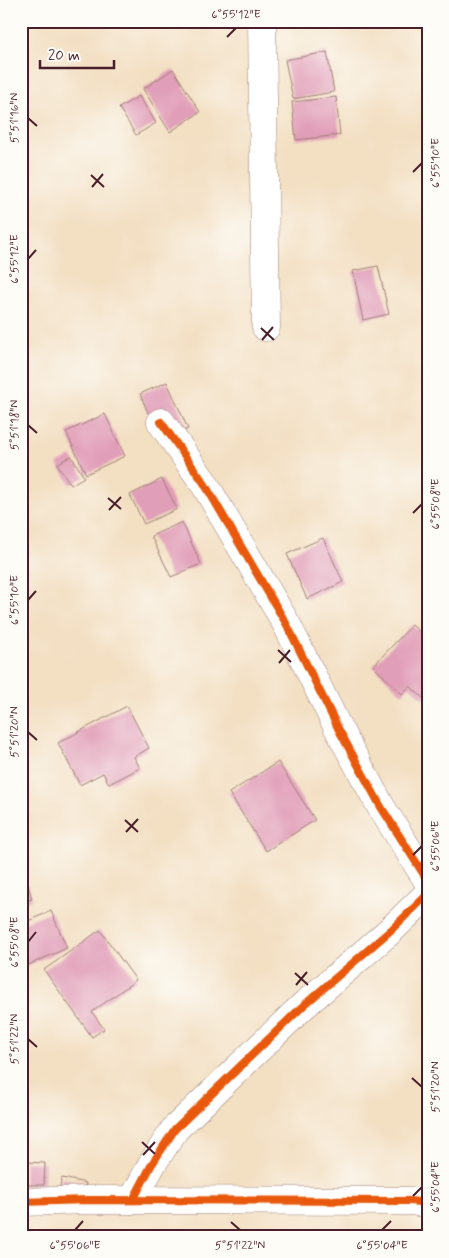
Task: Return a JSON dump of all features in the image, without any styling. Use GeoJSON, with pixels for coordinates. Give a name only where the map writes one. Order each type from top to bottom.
{"type":"FeatureCollection","features":[{"type":"Feature","properties":{"kind":"street"},"geometry":{"type":"LineString","coordinates":[[262,21],[266,327]]}},
{"type":"Feature","properties":{"kind":"street"},"geometry":{"type":"LineString","coordinates":[[161,422],[204,483],[287,625],[339,730],[381,807],[428,881]]}},
{"type":"Feature","properties":{"kind":"street"},"geometry":{"type":"LineString","coordinates":[[133,1200],[152,1164],[175,1129],[303,1006],[391,930],[428,894]]}},
{"type":"Feature","properties":{"kind":"street"},"geometry":{"type":"LineString","coordinates":[[21,1202],[410,1200],[428,1203]]}},
{"type":"Feature","properties":{"kind":"building"},"geometry":{"type":"Polygon","coordinates":[[[327,52],[334,92],[293,99],[285,60],[327,52]]]}},
{"type":"Feature","properties":{"kind":"building"},"geometry":{"type":"Polygon","coordinates":[[[173,69],[200,112],[170,132],[143,89],[173,69]]]}},
{"type":"Feature","properties":{"kind":"building"},"geometry":{"type":"Polygon","coordinates":[[[139,96],[156,123],[136,135],[119,108],[139,96]]]}},
{"type":"Feature","properties":{"kind":"building"},"geometry":{"type":"Polygon","coordinates":[[[336,97],[340,135],[296,140],[292,102],[336,97]]]}},
{"type":"Feature","properties":{"kind":"building"},"geometry":{"type":"Polygon","coordinates":[[[378,266],[389,314],[363,320],[353,271],[378,266]]]}},
{"type":"Feature","properties":{"kind":"building"},"geometry":{"type":"Polygon","coordinates":[[[167,382],[188,429],[160,441],[140,394],[167,382]]]}},
{"type":"Feature","properties":{"kind":"building"},"geometry":{"type":"Polygon","coordinates":[[[105,414],[125,456],[86,474],[66,432],[105,414]]]}},
{"type":"Feature","properties":{"kind":"building"},"geometry":{"type":"Polygon","coordinates":[[[71,456],[84,477],[71,485],[57,464],[71,456]]]}},
{"type":"Feature","properties":{"kind":"building"},"geometry":{"type":"Polygon","coordinates":[[[162,479],[177,509],[144,524],[130,495],[162,479]]]}},
{"type":"Feature","properties":{"kind":"building"},"geometry":{"type":"Polygon","coordinates":[[[182,522],[201,564],[171,577],[151,536],[182,522]]]}},
{"type":"Feature","properties":{"kind":"building"},"geometry":{"type":"Polygon","coordinates":[[[323,538],[343,582],[307,599],[287,554],[323,538]]]}},
{"type":"Feature","properties":{"kind":"building"},"geometry":{"type":"Polygon","coordinates":[[[412,625],[428,640],[428,695],[424,699],[410,686],[402,694],[373,666],[412,625]]]}},
{"type":"Feature","properties":{"kind":"building"},"geometry":{"type":"Polygon","coordinates":[[[127,706],[149,748],[134,757],[140,768],[109,784],[103,773],[80,785],[58,743],[127,706]]]}},
{"type":"Feature","properties":{"kind":"building"},"geometry":{"type":"Polygon","coordinates":[[[278,762],[315,820],[266,851],[229,793],[278,762]]]}},
{"type":"Feature","properties":{"kind":"building"},"geometry":{"type":"Polygon","coordinates":[[[28,885],[32,899],[21,903],[21,887],[28,885]]]}},
{"type":"Feature","properties":{"kind":"building"},"geometry":{"type":"Polygon","coordinates":[[[51,911],[67,948],[24,967],[21,961],[21,924],[51,911]]]}},
{"type":"Feature","properties":{"kind":"building"},"geometry":{"type":"Polygon","coordinates":[[[100,930],[136,980],[92,1012],[104,1029],[92,1037],[44,970],[100,930]]]}},
{"type":"Feature","properties":{"kind":"building"},"geometry":{"type":"Polygon","coordinates":[[[25,1162],[45,1163],[44,1185],[24,1185],[25,1162]]]}},
{"type":"Feature","properties":{"kind":"building"},"geometry":{"type":"Polygon","coordinates":[[[62,1178],[86,1183],[82,1203],[57,1197],[62,1178]]]}},
{"type":"Feature","properties":{"kind":"cycle path"},"geometry":{"type":"LineString","coordinates":[[161,422],[204,483],[287,625],[339,730],[381,807],[428,881]]}},
{"type":"Feature","properties":{"kind":"cycle path"},"geometry":{"type":"LineString","coordinates":[[133,1200],[152,1164],[175,1129],[303,1006],[391,930],[428,894]]}},
{"type":"Feature","properties":{"kind":"cycle path"},"geometry":{"type":"LineString","coordinates":[[21,1202],[89,1200],[410,1201],[428,1203]]}}]}
